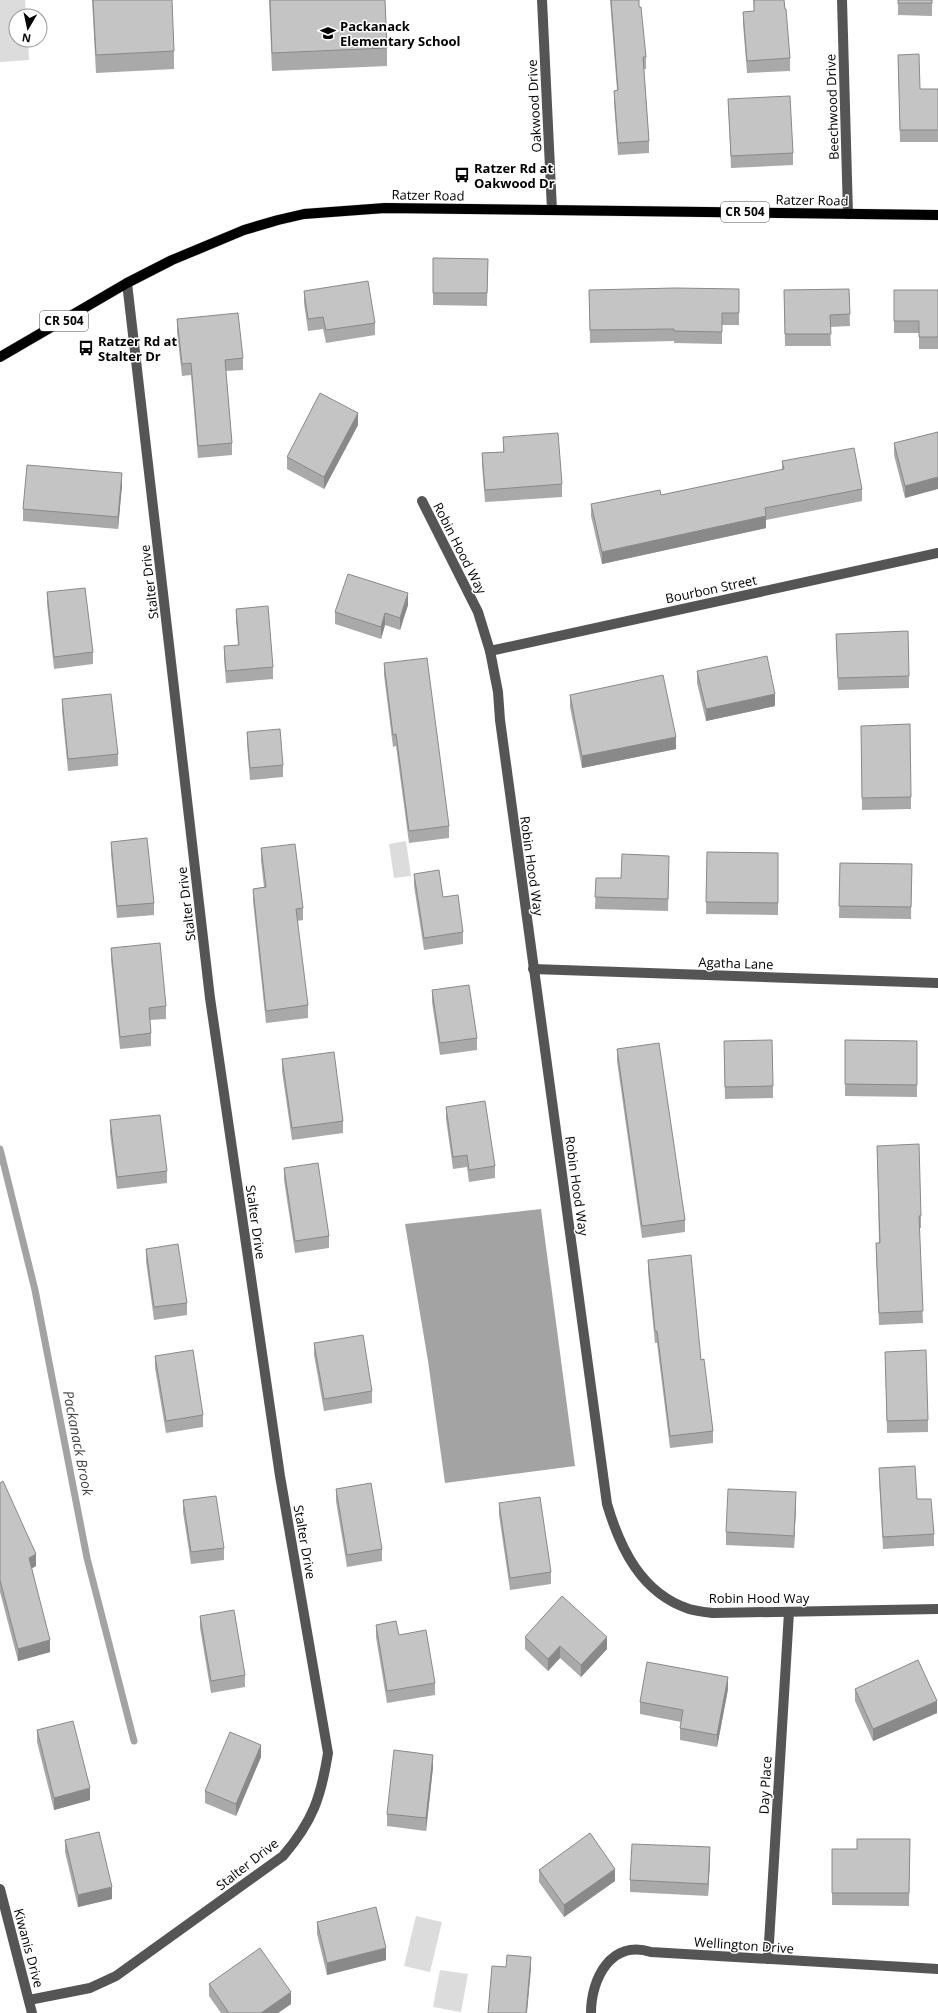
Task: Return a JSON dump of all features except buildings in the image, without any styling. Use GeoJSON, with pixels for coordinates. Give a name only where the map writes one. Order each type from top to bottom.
{"type":"FeatureCollection","features":[{"type":"Feature","properties":{"kind":"main road","name":"Ratzer Road"},"geometry":{"type":"LineString","coordinates":[[0,357],[127,283],[172,260],[239,232],[304,214],[385,208],[938,215]]}},
{"type":"Feature","properties":{"kind":"street","name":"Oakwood Drive"},"geometry":{"type":"LineString","coordinates":[[542,0],[552,210]]}},
{"type":"Feature","properties":{"kind":"street","name":"Beechwood Drive"},"geometry":{"type":"LineString","coordinates":[[842,0],[848,214]]}},
{"type":"Feature","properties":{"kind":"street","name":"Stalter Drive"},"geometry":{"type":"LineString","coordinates":[[29,2000],[90,1988],[116,1976],[283,1856],[301,1835],[314,1810],[324,1782],[328,1753],[280,1476],[210,998],[127,283]]}},
{"type":"Feature","properties":{"kind":"street","name":"Robin Hood Way"},"geometry":{"type":"LineString","coordinates":[[422,501],[478,612],[490,651],[498,692],[500,720],[551,1106],[566,1196],[606,1504],[616,1533],[629,1559],[646,1581],[666,1598],[689,1609],[713,1613],[938,1609]]}},
{"type":"Feature","properties":{"kind":"street","name":"Bourbon Street"},"geometry":{"type":"LineString","coordinates":[[490,651],[938,553]]}},
{"type":"Feature","properties":{"kind":"street","name":"Agatha Lane"},"geometry":{"type":"LineString","coordinates":[[533,969],[938,983]]}},
{"type":"Feature","properties":{"kind":"street","name":"Day Place"},"geometry":{"type":"LineString","coordinates":[[768,1959],[788,1612]]}},
{"type":"Feature","properties":{"kind":"street","name":"Kiwanis Drive"},"geometry":{"type":"LineString","coordinates":[[0,1889],[32,2013]]}},
{"type":"Feature","properties":{"kind":"street","name":"Wellington Drive"},"geometry":{"type":"LineString","coordinates":[[591,2013],[591,2000],[596,1981],[605,1965],[618,1954],[627,1950],[642,1949],[651,1952],[938,1969]]}},
{"type":"Feature","properties":{"kind":"shaded area"},"geometry":{"type":"Polygon","coordinates":[[[0,0],[25,0],[26,8],[8,8],[8,48],[28,48],[29,60],[0,62],[0,0]]]}},
{"type":"Feature","properties":{"kind":"shaded area"},"geometry":{"type":"Polygon","coordinates":[[[406,841],[411,876],[394,878],[389,844],[406,841]]]}},
{"type":"Feature","properties":{"kind":"shaded area"},"geometry":{"type":"Polygon","coordinates":[[[541,1209],[575,1466],[445,1483],[428,1361],[405,1224],[541,1209]]]}},
{"type":"Feature","properties":{"kind":"shaded area"},"geometry":{"type":"Polygon","coordinates":[[[416,1916],[442,1922],[430,1972],[404,1966],[416,1916]]]}},
{"type":"Feature","properties":{"kind":"shaded area"},"geometry":{"type":"Polygon","coordinates":[[[440,1970],[468,1974],[461,2012],[433,2007],[440,1970]]]}},
{"type":"Feature","properties":{"kind":"waterway","name":"Packanack Brook"},"geometry":{"type":"LineString","coordinates":[[0,1149],[35,1290],[87,1558],[134,1741]]}},
{"type":"Feature","properties":{"kind":"place","name":"Packanack Elementary School"},"geometry":{"type":"Point","coordinates":[328,33]}},
{"type":"Feature","properties":{"kind":"place","name":"Ratzer Rd at Oakwood Dr"},"geometry":{"type":"Point","coordinates":[462,175]}},
{"type":"Feature","properties":{"kind":"place","name":"Ratzer Rd at Stalter Dr"},"geometry":{"type":"Point","coordinates":[86,348]}}]}
